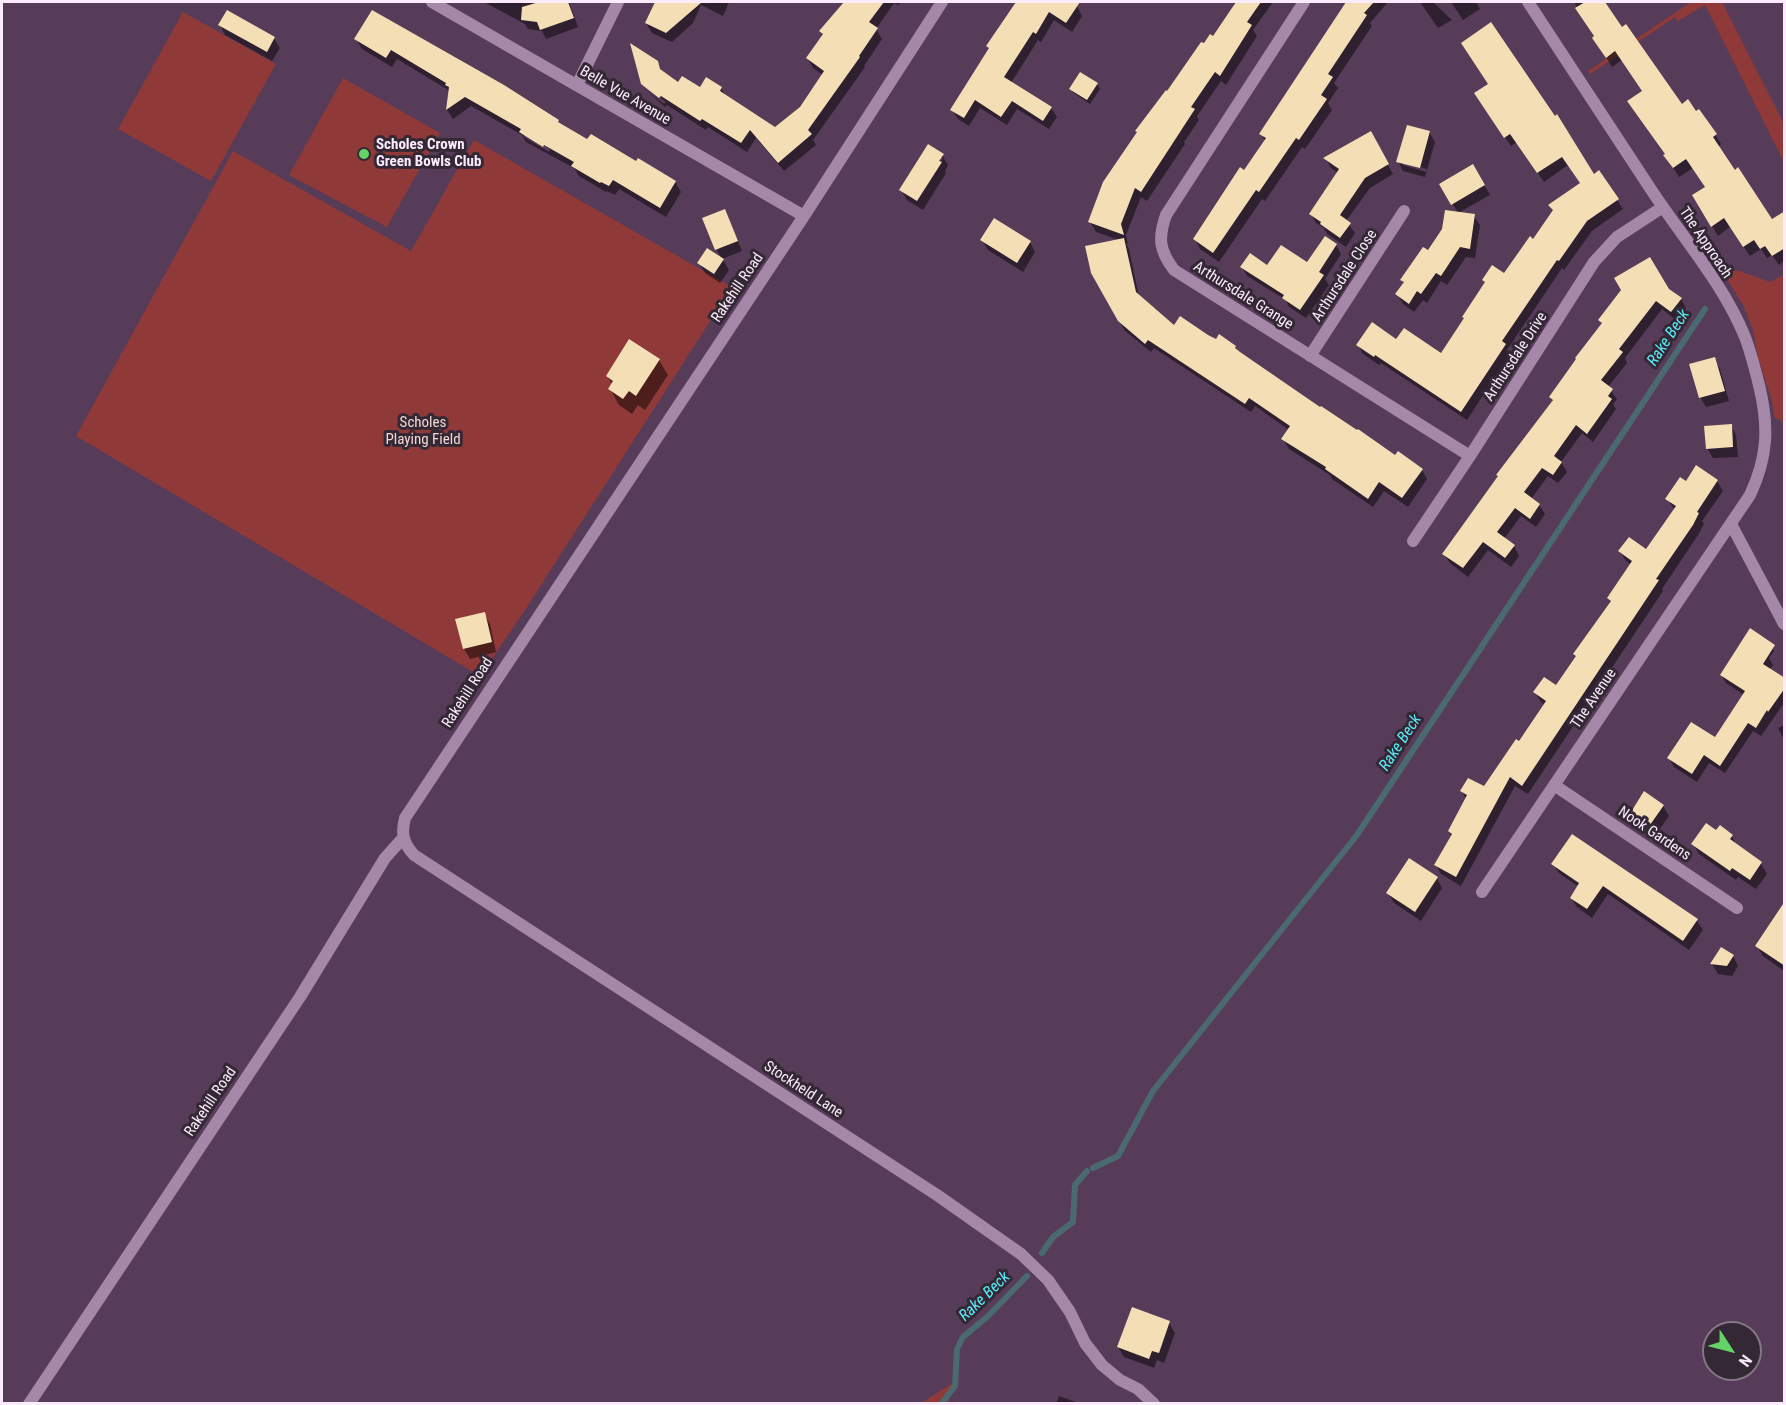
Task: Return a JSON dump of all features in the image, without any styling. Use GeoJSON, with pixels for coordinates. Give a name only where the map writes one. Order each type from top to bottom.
{"type":"FeatureCollection","features":[{"type":"Feature","properties":{"kind":"street","name":"Belle Vue Avenue"},"geometry":{"type":"LineString","coordinates":[[432,2],[804,216]]}},
{"type":"Feature","properties":{"kind":"street"},"geometry":{"type":"LineString","coordinates":[[577,85],[618,2]]}},
{"type":"Feature","properties":{"kind":"street","name":"Rakehill Road"},"geometry":{"type":"LineString","coordinates":[[29,1404],[300,997],[385,858],[403,838],[402,828],[411,808],[804,216],[942,2]]}},
{"type":"Feature","properties":{"kind":"street","name":"Arthursdale Grange"},"geometry":{"type":"LineString","coordinates":[[1304,2],[1167,215],[1161,229],[1161,244],[1165,258],[1174,270],[1470,456]]}},
{"type":"Feature","properties":{"kind":"street","name":"The Approach"},"geometry":{"type":"LineString","coordinates":[[1528,2],[1663,207],[1707,269],[1744,336],[1760,390],[1765,418],[1765,445],[1761,474],[1731,524]]}},
{"type":"Feature","properties":{"kind":"street","name":"Arthursdale Drive"},"geometry":{"type":"LineString","coordinates":[[1413,541],[1594,262],[1617,237],[1663,207]]}},
{"type":"Feature","properties":{"kind":"street","name":"Arthursdale Close"},"geometry":{"type":"LineString","coordinates":[[1310,356],[1404,212]]}},
{"type":"Feature","properties":{"kind":"street"},"geometry":{"type":"LineString","coordinates":[[1731,524],[1785,624]]}},
{"type":"Feature","properties":{"kind":"street","name":"The Avenue"},"geometry":{"type":"LineString","coordinates":[[1482,892],[1731,524]]}},
{"type":"Feature","properties":{"kind":"street","name":"Nook Gardens"},"geometry":{"type":"LineString","coordinates":[[1554,785],[1737,908]]}},
{"type":"Feature","properties":{"kind":"street","name":"Stockheld Lane"},"geometry":{"type":"LineString","coordinates":[[403,838],[407,848],[414,855],[927,1188],[1021,1254],[1047,1280],[1070,1312],[1084,1343],[1102,1365],[1120,1380],[1138,1389],[1154,1404]]}},
{"type":"Feature","properties":{"kind":"green space"},"geometry":{"type":"Polygon","coordinates":[[[1691,2],[1722,2],[1784,124],[1784,162],[1705,5],[1678,21],[1675,17],[1590,74],[1588,71],[1691,2]]]}},
{"type":"Feature","properties":{"kind":"green space"},"geometry":{"type":"Polygon","coordinates":[[[183,12],[276,64],[211,181],[118,129],[183,12]]]}},
{"type":"Feature","properties":{"kind":"green space","name":"Scholes Crown Green Bowls Club"},"geometry":{"type":"Polygon","coordinates":[[[343,78],[440,133],[387,227],[289,175],[343,78]]]}},
{"type":"Feature","properties":{"kind":"green space","name":"Scholes Playing Field"},"geometry":{"type":"Polygon","coordinates":[[[474,140],[732,287],[525,610],[480,676],[76,436],[233,151],[411,251],[474,140]]]}},
{"type":"Feature","properties":{"kind":"green space"},"geometry":{"type":"Polygon","coordinates":[[[1721,269],[1740,271],[1770,282],[1784,275],[1784,422],[1774,417],[1772,401],[1758,358],[1753,330],[1744,307],[1721,269]]]}},
{"type":"Feature","properties":{"kind":"green space"},"geometry":{"type":"Polygon","coordinates":[[[956,1381],[948,1403],[921,1403],[956,1381]]]}},
{"type":"Feature","properties":{"kind":"building"},"geometry":{"type":"Polygon","coordinates":[[[539,2],[568,2],[574,18],[540,30],[537,22],[521,20],[522,7],[539,2]]]}},
{"type":"Feature","properties":{"kind":"building"},"geometry":{"type":"Polygon","coordinates":[[[655,2],[702,2],[666,33],[645,23],[655,2]]]}},
{"type":"Feature","properties":{"kind":"building"},"geometry":{"type":"Polygon","coordinates":[[[844,2],[884,2],[869,22],[878,28],[808,130],[812,134],[778,163],[750,130],[741,143],[661,96],[659,98],[641,84],[630,43],[658,61],[660,69],[678,82],[682,76],[700,87],[706,77],[722,87],[720,91],[775,127],[800,107],[824,71],[806,58],[823,34],[819,31],[844,2]]]}},
{"type":"Feature","properties":{"kind":"building"},"geometry":{"type":"Polygon","coordinates":[[[1016,2],[1080,2],[1066,23],[1049,12],[1036,34],[1033,32],[1004,77],[1052,107],[1043,121],[1012,101],[1001,117],[975,100],[964,118],[950,110],[989,48],[986,46],[1016,2]]]}},
{"type":"Feature","properties":{"kind":"building"},"geometry":{"type":"Polygon","coordinates":[[[1236,2],[1261,2],[1247,22],[1252,25],[1220,76],[1215,72],[1191,107],[1195,109],[1141,192],[1135,188],[1121,224],[1124,235],[1088,222],[1103,182],[1137,132],[1135,131],[1167,91],[1201,42],[1204,43],[1210,34],[1213,36],[1236,2]]]}},
{"type":"Feature","properties":{"kind":"building"},"geometry":{"type":"Polygon","coordinates":[[[1346,2],[1374,2],[1364,13],[1367,15],[1328,74],[1333,77],[1321,95],[1327,99],[1299,140],[1296,138],[1259,192],[1256,190],[1213,253],[1193,239],[1240,167],[1244,170],[1266,138],[1259,134],[1346,2]]]}},
{"type":"Feature","properties":{"kind":"building"},"geometry":{"type":"Polygon","coordinates":[[[1585,2],[1605,2],[1622,27],[1626,24],[1682,104],[1688,99],[1696,111],[1699,109],[1717,134],[1713,137],[1735,170],[1738,167],[1772,219],[1785,211],[1785,248],[1772,256],[1765,246],[1760,249],[1754,240],[1743,247],[1724,218],[1711,227],[1692,195],[1705,187],[1686,159],[1673,168],[1627,101],[1642,91],[1615,51],[1606,58],[1592,38],[1594,36],[1575,8],[1585,2]]]}},
{"type":"Feature","properties":{"kind":"building"},"geometry":{"type":"Polygon","coordinates":[[[227,10],[275,37],[267,52],[218,25],[227,10]]]}},
{"type":"Feature","properties":{"kind":"building"},"geometry":{"type":"Polygon","coordinates":[[[372,10],[504,85],[587,139],[591,134],[636,161],[638,158],[676,181],[660,208],[613,180],[609,186],[600,183],[571,166],[574,162],[544,145],[543,147],[519,132],[521,129],[465,97],[446,110],[449,87],[445,85],[446,83],[391,50],[386,58],[354,39],[372,10]]]}},
{"type":"Feature","properties":{"kind":"building"},"geometry":{"type":"Polygon","coordinates":[[[1491,22],[1555,116],[1557,114],[1594,174],[1599,170],[1619,199],[1587,221],[1559,261],[1557,260],[1502,341],[1506,344],[1461,412],[1356,345],[1372,322],[1396,339],[1404,328],[1441,353],[1485,282],[1482,280],[1492,265],[1504,273],[1530,236],[1533,239],[1553,210],[1548,205],[1580,183],[1562,157],[1537,173],[1510,134],[1504,138],[1474,93],[1488,84],[1461,43],[1491,22]]]}},
{"type":"Feature","properties":{"kind":"building"},"geometry":{"type":"Polygon","coordinates":[[[1080,72],[1098,83],[1087,100],[1069,89],[1080,72]]]}},
{"type":"Feature","properties":{"kind":"building"},"geometry":{"type":"Polygon","coordinates":[[[1407,125],[1430,131],[1420,168],[1396,162],[1407,125]]]}},
{"type":"Feature","properties":{"kind":"building"},"geometry":{"type":"Polygon","coordinates":[[[1371,131],[1389,164],[1365,178],[1340,215],[1351,223],[1340,238],[1309,214],[1339,169],[1323,158],[1371,131]]]}},
{"type":"Feature","properties":{"kind":"building"},"geometry":{"type":"Polygon","coordinates":[[[928,144],[944,154],[939,161],[942,162],[917,201],[899,190],[928,144]]]}},
{"type":"Feature","properties":{"kind":"building"},"geometry":{"type":"Polygon","coordinates":[[[1473,164],[1485,185],[1451,205],[1439,184],[1473,164]]]}},
{"type":"Feature","properties":{"kind":"building"},"geometry":{"type":"Polygon","coordinates":[[[725,209],[738,241],[715,250],[702,218],[725,209]]]}},
{"type":"Feature","properties":{"kind":"building"},"geometry":{"type":"Polygon","coordinates":[[[1445,210],[1475,214],[1470,249],[1460,247],[1441,276],[1436,273],[1421,294],[1417,291],[1409,304],[1395,294],[1404,282],[1400,280],[1423,247],[1428,250],[1442,229],[1445,210]]]}},
{"type":"Feature","properties":{"kind":"building"},"geometry":{"type":"Polygon","coordinates":[[[994,218],[1031,241],[1017,263],[980,240],[994,218]]]}},
{"type":"Feature","properties":{"kind":"building"},"geometry":{"type":"Polygon","coordinates":[[[1325,236],[1337,244],[1319,272],[1324,275],[1300,310],[1282,298],[1284,295],[1240,267],[1250,253],[1267,265],[1281,245],[1307,262],[1325,236]]]}},
{"type":"Feature","properties":{"kind":"building"},"geometry":{"type":"Polygon","coordinates":[[[1124,238],[1136,292],[1174,325],[1180,316],[1216,339],[1219,334],[1236,346],[1235,348],[1240,352],[1320,407],[1358,429],[1395,455],[1398,451],[1423,469],[1402,498],[1379,482],[1368,499],[1325,469],[1326,467],[1281,439],[1290,426],[1249,398],[1245,404],[1148,340],[1145,344],[1118,321],[1091,273],[1085,246],[1124,238]]]}},
{"type":"Feature","properties":{"kind":"building"},"geometry":{"type":"Polygon","coordinates":[[[707,248],[724,259],[714,274],[697,263],[707,248]]]}},
{"type":"Feature","properties":{"kind":"building"},"geometry":{"type":"Polygon","coordinates":[[[1650,257],[1669,289],[1682,298],[1671,312],[1656,301],[1619,349],[1623,352],[1601,380],[1613,389],[1608,396],[1612,399],[1587,434],[1576,425],[1554,456],[1562,462],[1553,475],[1542,468],[1524,492],[1540,504],[1530,519],[1515,508],[1497,532],[1515,545],[1505,558],[1483,542],[1463,568],[1442,554],[1498,476],[1496,475],[1553,400],[1549,397],[1602,323],[1598,320],[1621,290],[1614,278],[1650,257]]]}},
{"type":"Feature","properties":{"kind":"building"},"geometry":{"type":"Polygon","coordinates":[[[629,339],[660,359],[636,396],[629,391],[623,399],[608,389],[613,381],[606,376],[629,339]]]}},
{"type":"Feature","properties":{"kind":"building"},"geometry":{"type":"Polygon","coordinates":[[[1715,357],[1725,391],[1699,398],[1689,364],[1715,357]]]}},
{"type":"Feature","properties":{"kind":"building"},"geometry":{"type":"Polygon","coordinates":[[[1732,424],[1733,447],[1706,449],[1704,426],[1732,424]]]}},
{"type":"Feature","properties":{"kind":"building"},"geometry":{"type":"Polygon","coordinates":[[[1696,465],[1718,480],[1697,512],[1699,513],[1693,525],[1656,579],[1659,580],[1522,786],[1510,777],[1456,877],[1434,865],[1452,834],[1448,831],[1467,795],[1460,791],[1468,778],[1484,786],[1516,739],[1519,741],[1546,701],[1533,692],[1544,677],[1556,685],[1576,656],[1573,654],[1611,601],[1607,598],[1632,561],[1618,551],[1629,537],[1646,549],[1676,506],[1665,499],[1680,477],[1686,481],[1696,465]]]}},
{"type":"Feature","properties":{"kind":"building"},"geometry":{"type":"Polygon","coordinates":[[[485,612],[492,642],[463,649],[455,619],[485,612]]]}},
{"type":"Feature","properties":{"kind":"building"},"geometry":{"type":"Polygon","coordinates":[[[1750,628],[1775,645],[1763,664],[1785,678],[1785,688],[1756,728],[1748,723],[1720,766],[1704,755],[1692,774],[1667,758],[1691,722],[1715,737],[1745,691],[1720,675],[1750,628]]]}},
{"type":"Feature","properties":{"kind":"building"},"geometry":{"type":"Polygon","coordinates":[[[1644,791],[1664,805],[1650,825],[1631,812],[1644,791]]]}},
{"type":"Feature","properties":{"kind":"building"},"geometry":{"type":"Polygon","coordinates":[[[1706,823],[1716,830],[1720,825],[1733,835],[1730,839],[1762,862],[1750,880],[1732,868],[1730,871],[1691,844],[1706,823]]]}},
{"type":"Feature","properties":{"kind":"building"},"geometry":{"type":"Polygon","coordinates":[[[1572,834],[1698,919],[1683,941],[1603,886],[1587,909],[1570,898],[1579,883],[1551,864],[1572,834]]]}},
{"type":"Feature","properties":{"kind":"building"},"geometry":{"type":"Polygon","coordinates":[[[1409,858],[1438,877],[1415,912],[1386,893],[1409,858]]]}},
{"type":"Feature","properties":{"kind":"building"},"geometry":{"type":"Polygon","coordinates":[[[1785,901],[1785,966],[1755,946],[1785,901]]]}},
{"type":"Feature","properties":{"kind":"building"},"geometry":{"type":"Polygon","coordinates":[[[1721,947],[1734,955],[1727,966],[1710,964],[1721,947]]]}},
{"type":"Feature","properties":{"kind":"building"},"geometry":{"type":"Polygon","coordinates":[[[1132,1307],[1170,1321],[1159,1353],[1152,1351],[1149,1359],[1117,1347],[1132,1307]]]}},
{"type":"Feature","properties":{"kind":"waterway","name":"Rake Beck"},"geometry":{"type":"LineString","coordinates":[[1093,1168],[1118,1156],[1153,1091],[1357,835],[1705,309]]}},
{"type":"Feature","properties":{"kind":"waterway","name":"Rake Beck"},"geometry":{"type":"LineString","coordinates":[[1042,1253],[1053,1237],[1073,1222],[1075,1185],[1087,1171]]}},
{"type":"Feature","properties":{"kind":"waterway","name":"Rake Beck"},"geometry":{"type":"LineString","coordinates":[[941,1404],[955,1386],[957,1349],[963,1337],[987,1317],[1027,1276]]}},
{"type":"Feature","properties":{"kind":"place","name":"Scholes Crown Green Bowls Club"},"geometry":{"type":"Point","coordinates":[364,154]}}]}
